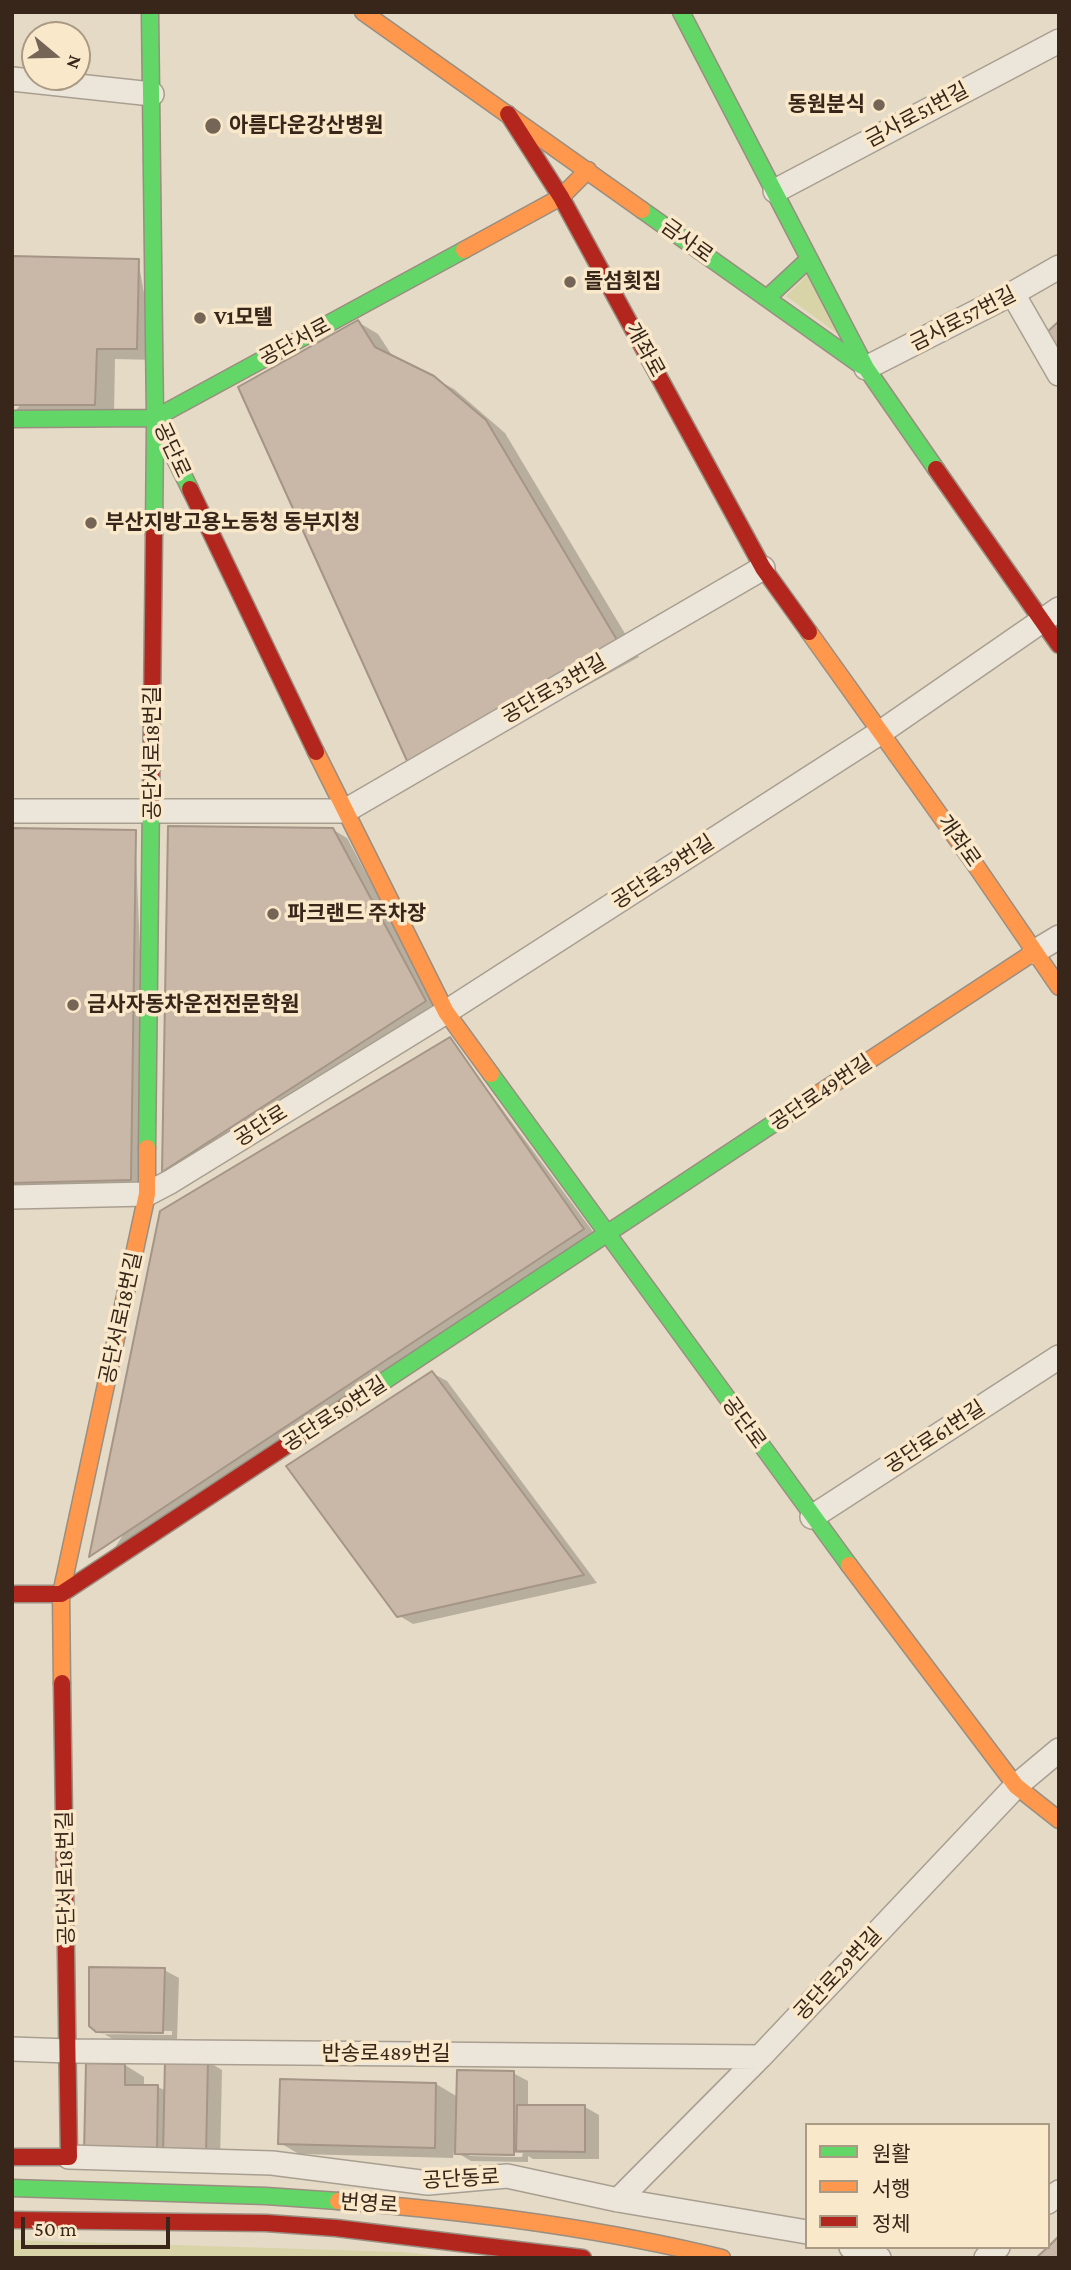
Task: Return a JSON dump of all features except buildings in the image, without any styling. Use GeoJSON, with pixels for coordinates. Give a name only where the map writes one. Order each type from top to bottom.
{"type":"FeatureCollection","features":[{"type":"Feature","properties":{"kind":"main road","name":"공단로"},"geometry":{"type":"LineString","coordinates":[[150,12],[155,418],[345,811],[446,1012],[812,1517],[1016,1786],[1059,1820]]}},
{"type":"Feature","properties":{"kind":"main road","name":"개좌로"},"geometry":{"type":"LineString","coordinates":[[363,12],[508,114],[561,197],[763,568],[974,863],[1059,987]]}},
{"type":"Feature","properties":{"kind":"main road","name":"금사로"},"geometry":{"type":"LineString","coordinates":[[681,12],[866,369],[1051,616],[1059,645]]}},
{"type":"Feature","properties":{"kind":"main road","name":"금사로"},"geometry":{"type":"LineString","coordinates":[[508,114],[866,369]]}},
{"type":"Feature","properties":{"kind":"main road","name":"공단서로"},"geometry":{"type":"LineString","coordinates":[[12,419],[155,418],[561,197],[588,170]]}},
{"type":"Feature","properties":{"kind":"main road"},"geometry":{"type":"LineString","coordinates":[[767,298],[809,259]]}},
{"type":"Feature","properties":{"kind":"main road","name":"공단서로18번길"},"geometry":{"type":"LineString","coordinates":[[69,2157],[61,1594],[148,1194],[155,418]]}},
{"type":"Feature","properties":{"kind":"main road","name":"공단로49번길"},"geometry":{"type":"LineString","coordinates":[[608,1234],[1034,952]]}},
{"type":"Feature","properties":{"kind":"main road","name":"공단로50번길"},"geometry":{"type":"LineString","coordinates":[[61,1594],[608,1234]]}},
{"type":"Feature","properties":{"kind":"main road"},"geometry":{"type":"LineString","coordinates":[[12,1594],[61,1594]]}},
{"type":"Feature","properties":{"kind":"main road"},"geometry":{"type":"LineString","coordinates":[[12,2157],[69,2157]]}},
{"type":"Feature","properties":{"kind":"main road","name":"번영로"},"geometry":{"type":"LineString","coordinates":[[12,2188],[266,2196],[452,2210],[657,2242],[722,2258]]}},
{"type":"Feature","properties":{"kind":"main road","name":"번영로"},"geometry":{"type":"LineString","coordinates":[[12,2220],[266,2223],[336,2228],[583,2258]]}},
{"type":"Feature","properties":{"kind":"street","name":"금사로51번길"},"geometry":{"type":"LineString","coordinates":[[775,191],[1059,41]]}},
{"type":"Feature","properties":{"kind":"street"},"geometry":{"type":"LineString","coordinates":[[12,79],[152,94]]}},
{"type":"Feature","properties":{"kind":"street","name":"금사로57번길"},"geometry":{"type":"LineString","coordinates":[[866,369],[1013,294],[1059,267]]}},
{"type":"Feature","properties":{"kind":"street"},"geometry":{"type":"LineString","coordinates":[[1013,294],[1059,374]]}},
{"type":"Feature","properties":{"kind":"street","name":"공단로33번길"},"geometry":{"type":"LineString","coordinates":[[345,811],[763,568]]}},
{"type":"Feature","properties":{"kind":"street"},"geometry":{"type":"LineString","coordinates":[[881,732],[1051,616]]}},
{"type":"Feature","properties":{"kind":"street","name":"공단로39번길"},"geometry":{"type":"LineString","coordinates":[[446,1012],[881,732]]}},
{"type":"Feature","properties":{"kind":"street"},"geometry":{"type":"LineString","coordinates":[[12,811],[345,811]]}},
{"type":"Feature","properties":{"kind":"street"},"geometry":{"type":"LineString","coordinates":[[1034,952],[1059,937]]}},
{"type":"Feature","properties":{"kind":"street","name":"공단로"},"geometry":{"type":"LineString","coordinates":[[148,1194],[446,1012]]}},
{"type":"Feature","properties":{"kind":"street"},"geometry":{"type":"LineString","coordinates":[[12,1196],[148,1194]]}},
{"type":"Feature","properties":{"kind":"street","name":"공단로61번길"},"geometry":{"type":"LineString","coordinates":[[812,1517],[1059,1357]]}},
{"type":"Feature","properties":{"kind":"street","name":"공단로29번길"},"geometry":{"type":"LineString","coordinates":[[618,2200],[760,2057],[1016,1786],[1059,1750]]}},
{"type":"Feature","properties":{"kind":"street","name":"반송로489번길"},"geometry":{"type":"LineString","coordinates":[[12,2049],[760,2057]]}},
{"type":"Feature","properties":{"kind":"street","name":"공단동로"},"geometry":{"type":"LineString","coordinates":[[69,2157],[272,2163],[428,2183],[507,2176],[618,2200],[805,2232]]}},
{"type":"Feature","properties":{"kind":"street"},"geometry":{"type":"LineString","coordinates":[[856,2249],[879,2258]]}},
{"type":"Feature","properties":{"kind":"shaded area"},"geometry":{"type":"Polygon","coordinates":[[[807,275],[842,337],[786,296],[807,275]]]}},
{"type":"Feature","properties":{"kind":"shaded area"},"geometry":{"type":"Polygon","coordinates":[[[12,2240],[402,2252],[459,2258],[12,2258],[12,2240]]]}},
{"type":"Feature","properties":{"kind":"traffic: fast"},"geometry":{"type":"LineString","coordinates":[[150,12],[155,418],[190,489]]}},
{"type":"Feature","properties":{"kind":"traffic: fast"},"geometry":{"type":"LineString","coordinates":[[681,12],[866,368],[936,469]]}},
{"type":"Feature","properties":{"kind":"traffic: fast"},"geometry":{"type":"LineString","coordinates":[[642,210],[862,366]]}},
{"type":"Feature","properties":{"kind":"traffic: fast"},"geometry":{"type":"LineString","coordinates":[[12,419],[155,418],[464,250]]}},
{"type":"Feature","properties":{"kind":"traffic: fast"},"geometry":{"type":"LineString","coordinates":[[767,298],[809,259]]}},
{"type":"Feature","properties":{"kind":"traffic: fast"},"geometry":{"type":"LineString","coordinates":[[154,534],[155,426]]}},
{"type":"Feature","properties":{"kind":"traffic: fast"},"geometry":{"type":"LineString","coordinates":[[147,1148],[151,799]]}},
{"type":"Feature","properties":{"kind":"traffic: fast"},"geometry":{"type":"LineString","coordinates":[[491,1074],[849,1565]]}},
{"type":"Feature","properties":{"kind":"traffic: fast"},"geometry":{"type":"LineString","coordinates":[[366,1393],[815,1096]]}},
{"type":"Feature","properties":{"kind":"traffic: fast"},"geometry":{"type":"LineString","coordinates":[[12,2188],[266,2196],[338,2201]]}},
{"type":"Feature","properties":{"kind":"traffic: slow"},"geometry":{"type":"LineString","coordinates":[[363,12],[642,210]]}},
{"type":"Feature","properties":{"kind":"traffic: slow"},"geometry":{"type":"LineString","coordinates":[[464,250],[561,197],[588,170]]}},
{"type":"Feature","properties":{"kind":"traffic: slow"},"geometry":{"type":"LineString","coordinates":[[809,632],[1059,987]]}},
{"type":"Feature","properties":{"kind":"traffic: slow"},"geometry":{"type":"LineString","coordinates":[[316,752],[446,1012],[491,1074]]}},
{"type":"Feature","properties":{"kind":"traffic: slow"},"geometry":{"type":"LineString","coordinates":[[815,1096],[1034,952]]}},
{"type":"Feature","properties":{"kind":"traffic: slow"},"geometry":{"type":"LineString","coordinates":[[62,1683],[61,1594],[147,1194],[147,1148]]}},
{"type":"Feature","properties":{"kind":"traffic: slow"},"geometry":{"type":"LineString","coordinates":[[849,1565],[1016,1786],[1059,1820]]}},
{"type":"Feature","properties":{"kind":"traffic: slow"},"geometry":{"type":"LineString","coordinates":[[338,2201],[435,2210],[579,2229],[722,2258]]}},
{"type":"Feature","properties":{"kind":"traffic: jam"},"geometry":{"type":"LineString","coordinates":[[508,114],[561,197],[763,568],[809,632]]}},
{"type":"Feature","properties":{"kind":"traffic: jam"},"geometry":{"type":"LineString","coordinates":[[936,469],[1059,645]]}},
{"type":"Feature","properties":{"kind":"traffic: jam"},"geometry":{"type":"LineString","coordinates":[[190,489],[316,752]]}},
{"type":"Feature","properties":{"kind":"traffic: jam"},"geometry":{"type":"LineString","coordinates":[[151,799],[154,534]]}},
{"type":"Feature","properties":{"kind":"traffic: jam"},"geometry":{"type":"LineString","coordinates":[[12,1594],[61,1594],[366,1393]]}},
{"type":"Feature","properties":{"kind":"traffic: jam"},"geometry":{"type":"LineString","coordinates":[[12,2157],[69,2157],[62,1683]]}},
{"type":"Feature","properties":{"kind":"traffic: jam"},"geometry":{"type":"LineString","coordinates":[[12,2220],[266,2223],[336,2228],[583,2258]]}},
{"type":"Feature","properties":{"kind":"place","name":"동원분식"},"geometry":{"type":"Point","coordinates":[879,105]}},
{"type":"Feature","properties":{"kind":"place","name":"아름다운강산병원"},"geometry":{"type":"Point","coordinates":[213,126]}},
{"type":"Feature","properties":{"kind":"place","name":"돌섬횟집"},"geometry":{"type":"Point","coordinates":[570,282]}},
{"type":"Feature","properties":{"kind":"place","name":"V1모텔"},"geometry":{"type":"Point","coordinates":[200,318]}},
{"type":"Feature","properties":{"kind":"place","name":"부산지방고용노동청 동부지청"},"geometry":{"type":"Point","coordinates":[91,523]}},
{"type":"Feature","properties":{"kind":"place","name":"파크랜드 주차장"},"geometry":{"type":"Point","coordinates":[273,914]}},
{"type":"Feature","properties":{"kind":"place","name":"금사자동차운전전문학원"},"geometry":{"type":"Point","coordinates":[73,1005]}}]}
